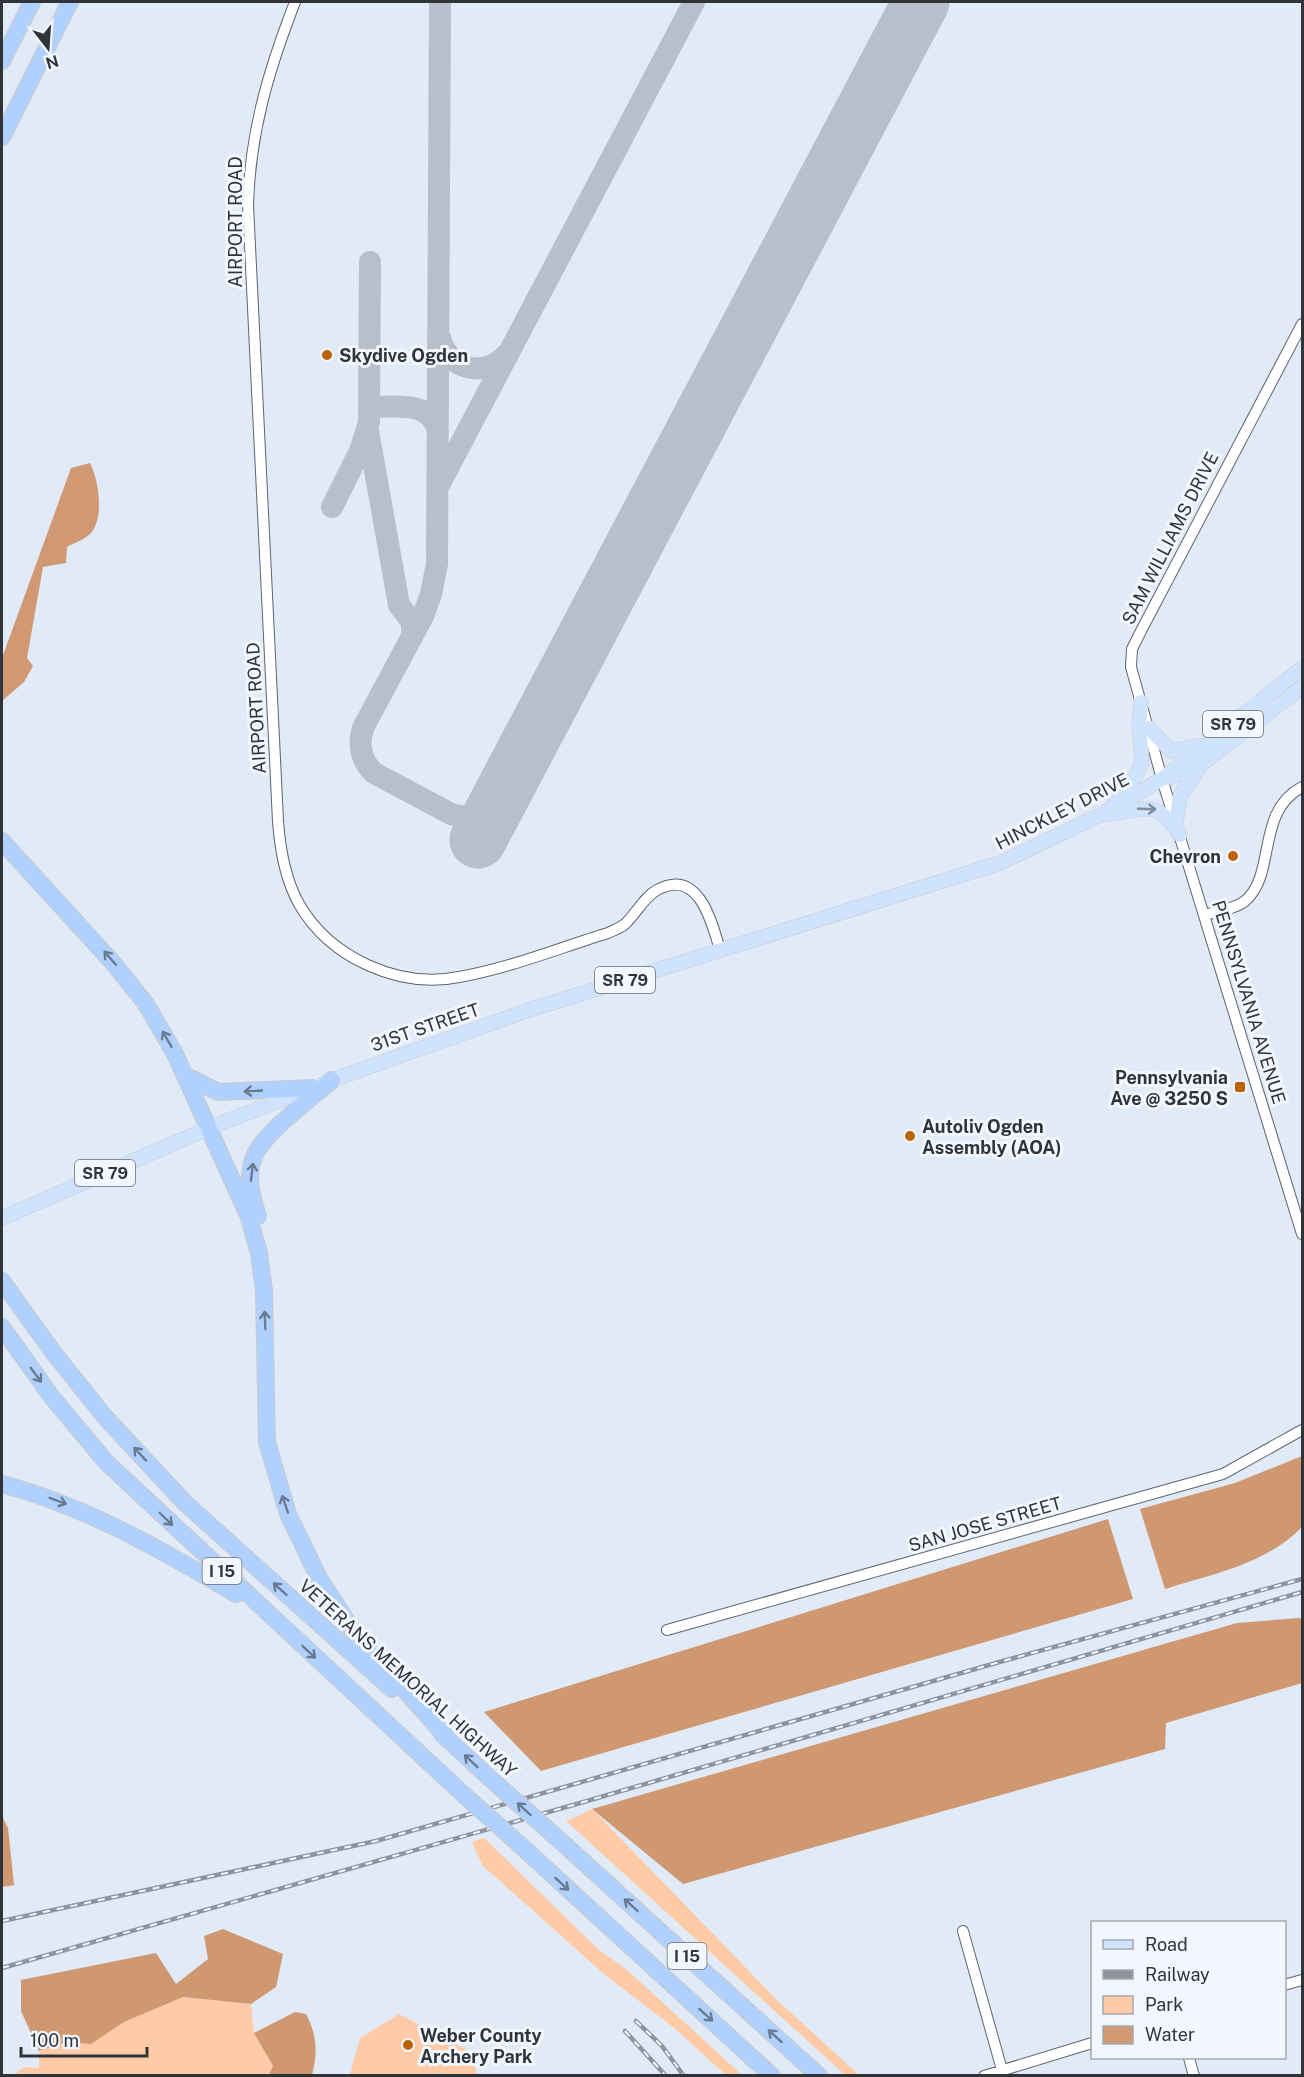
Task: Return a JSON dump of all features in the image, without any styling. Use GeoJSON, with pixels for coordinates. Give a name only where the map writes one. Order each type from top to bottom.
{"type":"FeatureCollection","features":[{"type":"Feature","properties":{"kind":"highway"},"geometry":{"type":"LineString","coordinates":[[2,61],[32,2]]}},
{"type":"Feature","properties":{"kind":"highway"},"geometry":{"type":"LineString","coordinates":[[2,137],[70,2]]}},
{"type":"Feature","properties":{"kind":"highway"},"geometry":{"type":"LineString","coordinates":[[2,841],[70,913],[147,1004],[185,1075],[248,1215],[259,1253],[264,1291],[267,1442],[288,1514],[319,1578],[355,1634],[449,1740]]}},
{"type":"Feature","properties":{"kind":"highway"},"geometry":{"type":"LineString","coordinates":[[185,1075],[218,1092],[312,1088]]}},
{"type":"Feature","properties":{"kind":"highway"},"geometry":{"type":"LineString","coordinates":[[264,1291],[268,1267],[250,1186],[254,1158],[274,1130],[332,1080]]}},
{"type":"Feature","properties":{"kind":"highway","name":"VETERANS MEMORIAL HIGHWAY"},"geometry":{"type":"LineString","coordinates":[[2,1281],[53,1352],[105,1417],[185,1503],[819,2076]]}},
{"type":"Feature","properties":{"kind":"highway","name":"I 15"},"geometry":{"type":"LineString","coordinates":[[2,1328],[51,1396],[107,1463],[464,1795],[772,2076]]}},
{"type":"Feature","properties":{"kind":"highway"},"geometry":{"type":"LineString","coordinates":[[2,1484],[43,1495],[127,1531],[265,1611]]}},
{"type":"Feature","properties":{"kind":"main road","name":"HINCKLEY DRIVE"},"geometry":{"type":"LineString","coordinates":[[873,904],[999,863],[1106,813],[1162,779],[1204,744],[1254,709],[1302,668]]}},
{"type":"Feature","properties":{"kind":"main road","name":"HINCKLEY DRIVE"},"geometry":{"type":"LineString","coordinates":[[1162,779],[1188,771],[1203,763],[1302,687]]}},
{"type":"Feature","properties":{"kind":"main road"},"geometry":{"type":"LineString","coordinates":[[1106,813],[1137,774],[1142,761],[1143,745],[1139,726],[1141,702]]}},
{"type":"Feature","properties":{"kind":"main road"},"geometry":{"type":"LineString","coordinates":[[1149,728],[1172,751],[1204,744]]}},
{"type":"Feature","properties":{"kind":"main road"},"geometry":{"type":"LineString","coordinates":[[1178,829],[1180,796],[1203,763]]}},
{"type":"Feature","properties":{"kind":"main road"},"geometry":{"type":"LineString","coordinates":[[1106,813],[1145,807],[1159,810],[1178,829]]}},
{"type":"Feature","properties":{"kind":"main road","name":"31ST STREET"},"geometry":{"type":"LineString","coordinates":[[2,1218],[209,1128],[332,1080],[518,1014],[873,904]]}},
{"type":"Feature","properties":{"kind":"street","name":"AIRPORT ROAD"},"geometry":{"type":"LineString","coordinates":[[295,2],[261,96],[250,164],[248,205],[278,821],[280,846],[288,879],[318,930],[342,950],[368,966],[405,977],[431,980],[458,978],[608,933],[624,924],[656,890],[670,886],[684,887],[697,894],[709,915],[720,951]]}},
{"type":"Feature","properties":{"kind":"street","name":"SAM WILLIAMS DRIVE"},"geometry":{"type":"LineString","coordinates":[[1162,779],[1131,667],[1132,649],[1204,505],[1302,324]]}},
{"type":"Feature","properties":{"kind":"street","name":"PENNSYLVANIA AVENUE"},"geometry":{"type":"LineString","coordinates":[[1162,779],[1206,915],[1302,1234]]}},
{"type":"Feature","properties":{"kind":"street"},"geometry":{"type":"LineString","coordinates":[[1206,915],[1239,905],[1254,890],[1271,829],[1288,795],[1302,787]]}},
{"type":"Feature","properties":{"kind":"street","name":"SAN JOSE STREET"},"geometry":{"type":"LineString","coordinates":[[668,1630],[1223,1474],[1302,1430]]}},
{"type":"Feature","properties":{"kind":"street"},"geometry":{"type":"LineString","coordinates":[[963,1931],[1002,2070]]}},
{"type":"Feature","properties":{"kind":"street"},"geometry":{"type":"LineString","coordinates":[[1286,1984],[1302,1980]]}},
{"type":"Feature","properties":{"kind":"street"},"geometry":{"type":"LineString","coordinates":[[984,2076],[1091,2043]]}},
{"type":"Feature","properties":{"kind":"street"},"geometry":{"type":"LineString","coordinates":[[1189,2059],[1194,2076]]}},
{"type":"Feature","properties":{"kind":"green space"},"geometry":{"type":"Polygon","coordinates":[[[592,1809],[777,2000],[859,2075],[845,2075],[566,1821],[592,1809]]]}},
{"type":"Feature","properties":{"kind":"green space"},"geometry":{"type":"Polygon","coordinates":[[[484,1838],[599,1950],[626,1969],[742,2075],[726,2075],[673,2027],[605,1975],[482,1865],[472,1842],[484,1838]]]}},
{"type":"Feature","properties":{"kind":"green space"},"geometry":{"type":"Polygon","coordinates":[[[183,1997],[251,2004],[254,2032],[273,2067],[269,2076],[11,2076],[25,2067],[39,2068],[39,2051],[67,2042],[91,2044],[124,2022],[183,1997]]]}},
{"type":"Feature","properties":{"kind":"green space","name":"Weber County Archery Park"},"geometry":{"type":"Polygon","coordinates":[[[399,2014],[471,2052],[477,2075],[350,2075],[360,2038],[399,2014]]]}},
{"type":"Feature","properties":{"kind":"shaded area"},"geometry":{"type":"Polygon","coordinates":[[[1302,1456],[1302,1527],[1288,1540],[1255,1559],[1220,1573],[1165,1589],[1140,1509],[1235,1483],[1302,1456]]]}},
{"type":"Feature","properties":{"kind":"shaded area"},"geometry":{"type":"Polygon","coordinates":[[[1108,1519],[1133,1599],[541,1771],[484,1712],[1108,1519]]]}},
{"type":"Feature","properties":{"kind":"shaded area"},"geometry":{"type":"Polygon","coordinates":[[[1302,1619],[1302,1683],[1166,1723],[1165,1749],[683,1884],[592,1809],[1237,1623],[1302,1619]]]}},
{"type":"Feature","properties":{"kind":"shaded area"},"geometry":{"type":"Polygon","coordinates":[[[2,1816],[8,1828],[14,1885],[2,1887],[2,1816]]]}},
{"type":"Feature","properties":{"kind":"shaded area"},"geometry":{"type":"Polygon","coordinates":[[[223,1929],[283,1954],[276,1987],[251,2004],[183,1997],[124,2022],[91,2044],[67,2042],[39,2051],[21,2011],[21,1980],[156,1953],[176,1984],[208,1959],[204,1936],[223,1929]]]}},
{"type":"Feature","properties":{"kind":"shaded area"},"geometry":{"type":"Polygon","coordinates":[[[295,2012],[306,2014],[312,2029],[316,2052],[312,2075],[269,2075],[273,2066],[254,2033],[295,2012]]]}},
{"type":"Feature","properties":{"kind":"water"},"geometry":{"type":"Polygon","coordinates":[[[90,463],[96,479],[99,500],[99,511],[94,529],[89,535],[67,547],[66,563],[43,567],[27,658],[33,666],[24,682],[2,701],[2,658],[71,468],[90,463]]]}},
{"type":"Feature","properties":{"kind":"taxiway"},"geometry":{"type":"LineString","coordinates":[[440,2],[437,564],[431,594],[423,616],[364,726],[361,751],[366,763],[374,773],[451,814],[466,817],[479,814],[491,807],[501,796]]}},
{"type":"Feature","properties":{"kind":"taxiway"},"geometry":{"type":"LineString","coordinates":[[440,483],[694,2]]}},
{"type":"Feature","properties":{"kind":"taxiway"},"geometry":{"type":"LineString","coordinates":[[332,507],[360,451],[369,422],[370,262]]}},
{"type":"Feature","properties":{"kind":"taxiway"},"geometry":{"type":"LineString","coordinates":[[440,338],[451,358],[468,367],[488,367],[507,354]]}},
{"type":"Feature","properties":{"kind":"taxiway"},"geometry":{"type":"LineString","coordinates":[[370,407],[401,406],[421,410],[435,422],[438,432]]}},
{"type":"Feature","properties":{"kind":"taxiway"},"geometry":{"type":"LineString","coordinates":[[368,431],[399,605],[412,622],[412,637]]}},
{"type":"Feature","properties":{"kind":"runway"},"geometry":{"type":"LineString","coordinates":[[478,840],[921,2]]}},
{"type":"Feature","properties":{"kind":"railway"},"geometry":{"type":"LineString","coordinates":[[2,1921],[376,1841],[1003,1661],[1302,1579]]}},
{"type":"Feature","properties":{"kind":"railway"},"geometry":{"type":"LineString","coordinates":[[2,1968],[580,1803],[1302,1592]]}},
{"type":"Feature","properties":{"kind":"railway"},"geometry":{"type":"LineString","coordinates":[[636,2021],[662,2046],[684,2076]]}},
{"type":"Feature","properties":{"kind":"railway"},"geometry":{"type":"LineString","coordinates":[[625,2031],[666,2076]]}},
{"type":"Feature","properties":{"kind":"place","name":"Skydive Ogden"},"geometry":{"type":"Point","coordinates":[327,355]}},
{"type":"Feature","properties":{"kind":"place","name":"Chevron"},"geometry":{"type":"Point","coordinates":[1233,856]}},
{"type":"Feature","properties":{"kind":"place","name":"Pennsylvania Ave @ 3250 S"},"geometry":{"type":"Point","coordinates":[1240,1087]}},
{"type":"Feature","properties":{"kind":"place","name":"Autoliv Ogden Assembly (AOA)"},"geometry":{"type":"Point","coordinates":[910,1136]}},
{"type":"Feature","properties":{"kind":"place","name":"Weber County Archery Park"},"geometry":{"type":"Point","coordinates":[408,2045]}}]}
